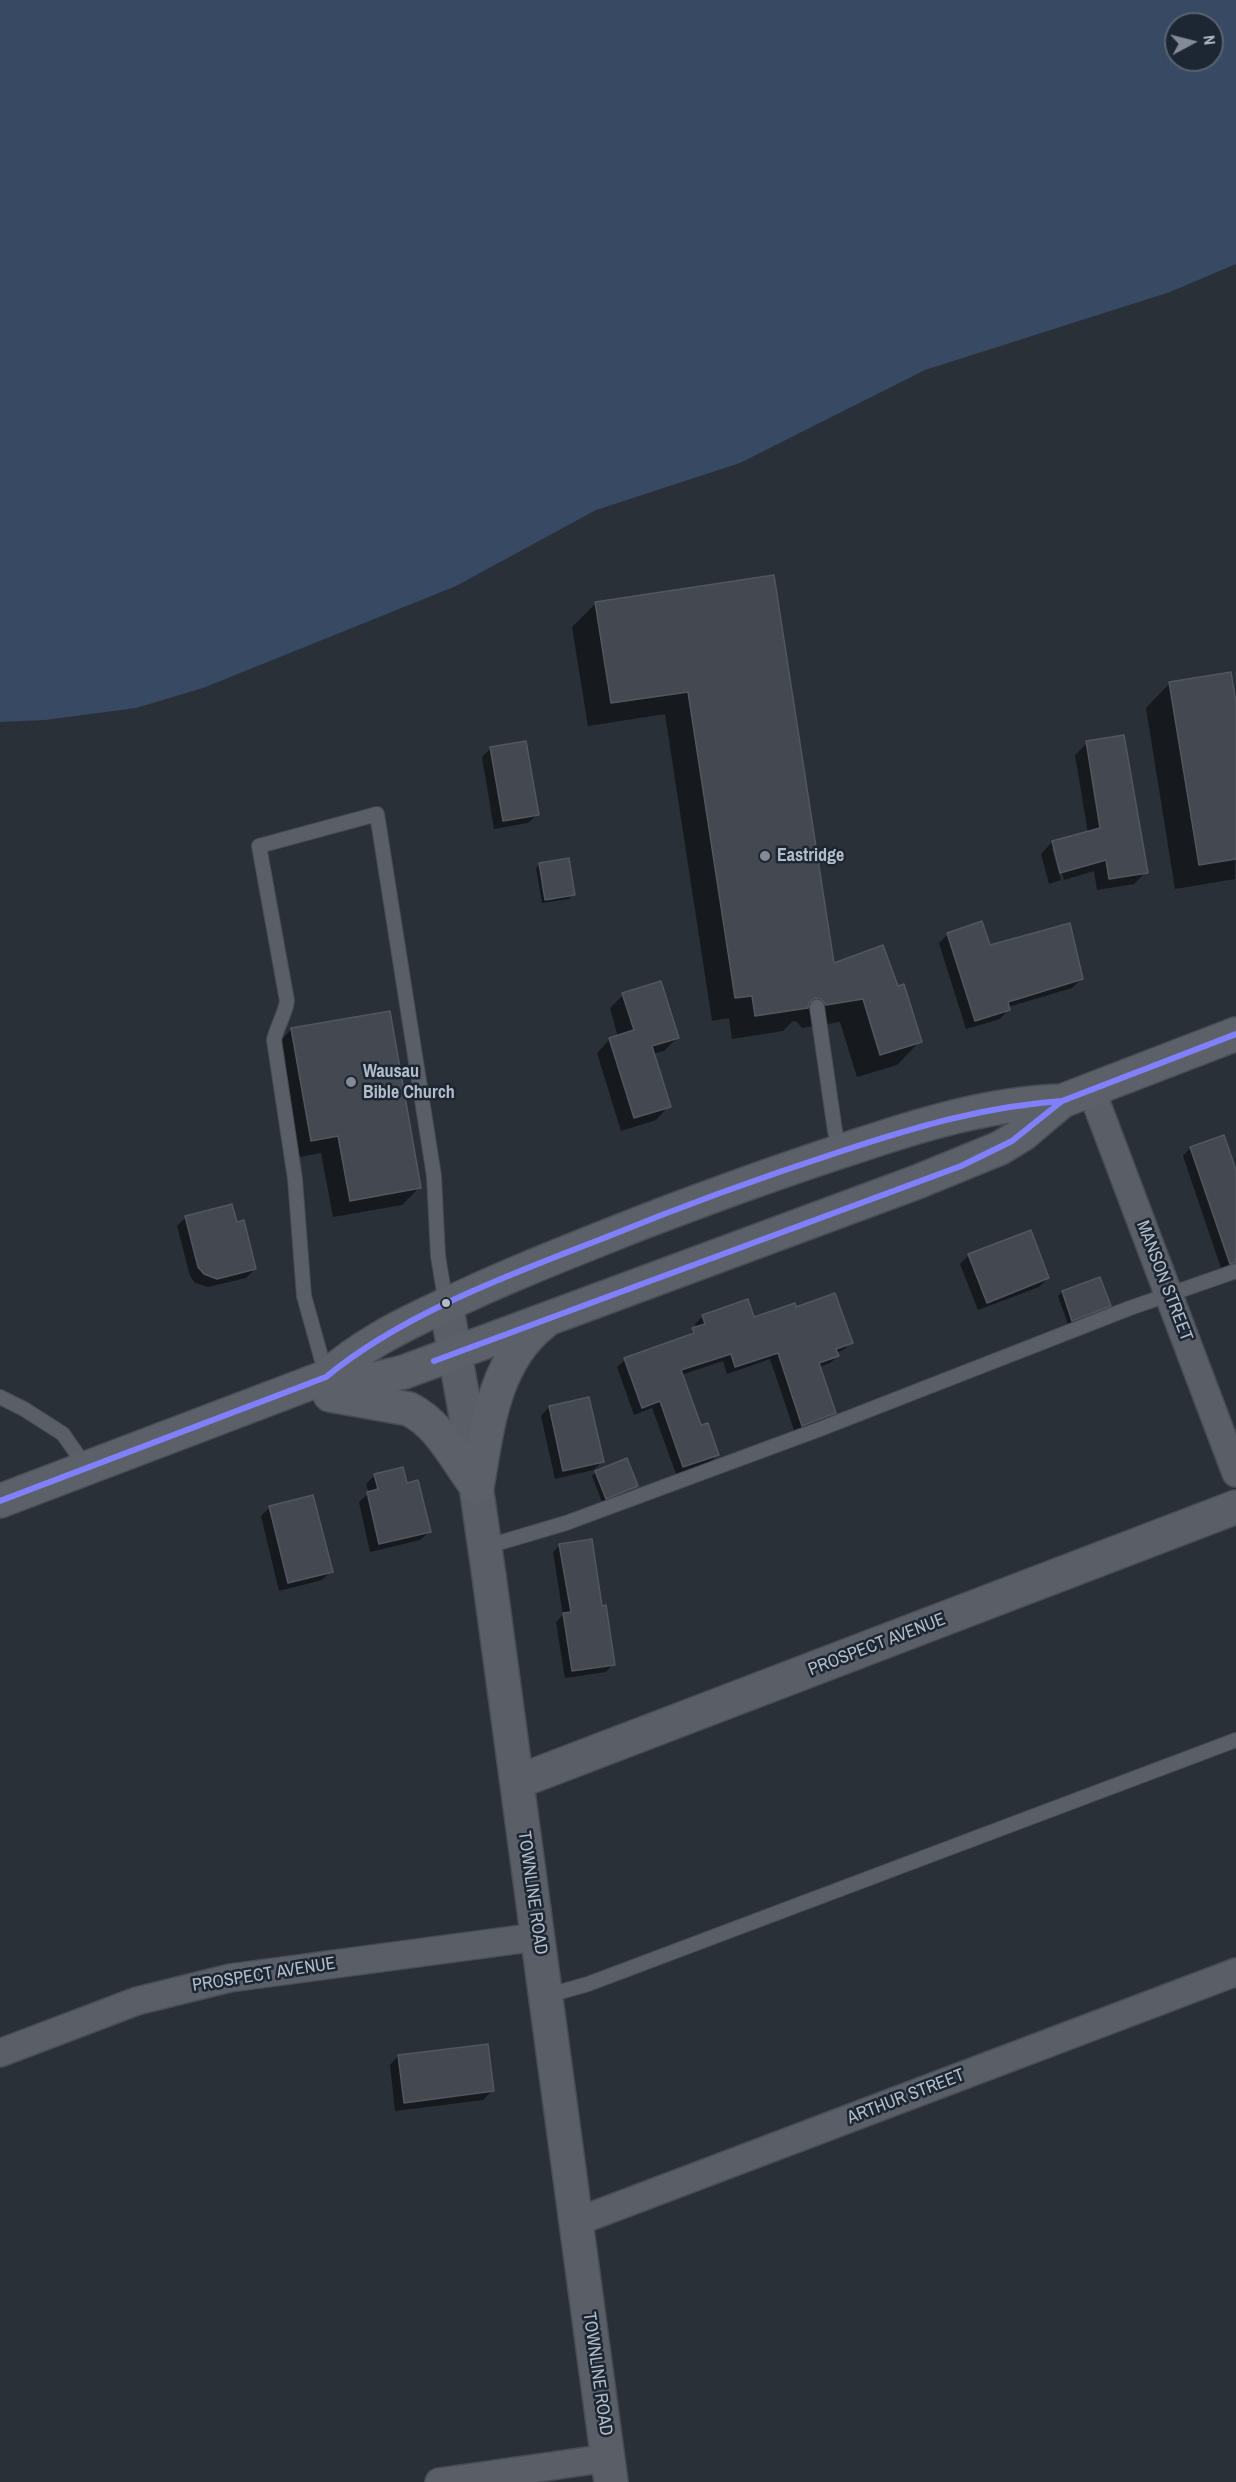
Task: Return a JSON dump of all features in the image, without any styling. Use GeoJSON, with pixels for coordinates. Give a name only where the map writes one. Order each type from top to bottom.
{"type":"FeatureCollection","features":[{"type":"Feature","properties":{"kind":"main road"},"geometry":{"type":"LineString","coordinates":[[0,1501],[326,1377],[365,1346],[446,1304],[529,1267],[729,1190],[902,1131],[982,1110],[1077,1095],[1236,1034]]}},
{"type":"Feature","properties":{"kind":"main road"},"geometry":{"type":"LineString","coordinates":[[326,1377],[356,1382],[383,1379],[986,1155],[1023,1134],[1077,1095]]}},
{"type":"Feature","properties":{"kind":"main road"},"geometry":{"type":"LineString","coordinates":[[477,1487],[489,1421],[503,1377],[523,1342],[552,1317]]}},
{"type":"Feature","properties":{"kind":"main road"},"geometry":{"type":"LineString","coordinates":[[296,1388],[409,1409],[420,1414],[434,1426],[477,1487]]}},
{"type":"Feature","properties":{"kind":"street","name":"MANSON STREET"},"geometry":{"type":"LineString","coordinates":[[1077,1095],[1169,1294],[1236,1473]]}},
{"type":"Feature","properties":{"kind":"street","name":"TOWNLINE ROAD"},"geometry":{"type":"LineString","coordinates":[[446,1304],[477,1487],[610,2470]]}},
{"type":"Feature","properties":{"kind":"street","name":"PROSPECT AVENUE"},"geometry":{"type":"LineString","coordinates":[[517,1782],[1236,1507]]}},
{"type":"Feature","properties":{"kind":"street","name":"PROSPECT AVENUE"},"geometry":{"type":"LineString","coordinates":[[0,2053],[137,2001],[230,1978],[537,1937]]}},
{"type":"Feature","properties":{"kind":"street","name":"ARTHUR STREET"},"geometry":{"type":"LineString","coordinates":[[576,2222],[1236,1972]]}},
{"type":"Feature","properties":{"kind":"street"},"geometry":{"type":"LineString","coordinates":[[439,2482],[610,2470]]}},
{"type":"Feature","properties":{"kind":"lane"},"geometry":{"type":"LineString","coordinates":[[326,1377],[304,1296],[296,1179],[274,1040],[276,1029],[286,1011],[287,1002],[259,846],[377,814],[434,1176],[438,1256],[446,1304]]}},
{"type":"Feature","properties":{"kind":"lane"},"geometry":{"type":"LineString","coordinates":[[817,1006],[835,1131],[840,1151]]}},
{"type":"Feature","properties":{"kind":"lane"},"geometry":{"type":"LineString","coordinates":[[485,1548],[577,1519],[831,1425],[1169,1294],[1236,1271]]}},
{"type":"Feature","properties":{"kind":"lane"},"geometry":{"type":"LineString","coordinates":[[0,1397],[24,1409],[63,1434],[86,1467]]}},
{"type":"Feature","properties":{"kind":"lane"},"geometry":{"type":"LineString","coordinates":[[546,1996],[588,1984],[1236,1740]]}},
{"type":"Feature","properties":{"kind":"water"},"geometry":{"type":"Polygon","coordinates":[[[0,0],[1236,0],[1236,264],[1170,292],[925,370],[740,463],[596,510],[456,586],[203,688],[136,708],[45,720],[0,722],[0,0]]]}},
{"type":"Feature","properties":{"kind":"building","name":"Eastridge"},"geometry":{"type":"Polygon","coordinates":[[[774,575],[834,963],[883,945],[898,986],[904,984],[922,1042],[880,1055],[863,999],[826,1005],[821,999],[815,998],[809,1003],[808,1008],[755,1016],[752,996],[735,998],[688,692],[611,703],[595,602],[774,575]]]}},
{"type":"Feature","properties":{"kind":"building"},"geometry":{"type":"Polygon","coordinates":[[[1231,672],[1236,702],[1236,859],[1199,865],[1169,682],[1231,672]]]}},
{"type":"Feature","properties":{"kind":"building"},"geometry":{"type":"Polygon","coordinates":[[[1124,735],[1148,873],[1109,879],[1106,860],[1060,873],[1052,841],[1100,828],[1086,741],[1124,735]]]}},
{"type":"Feature","properties":{"kind":"building"},"geometry":{"type":"Polygon","coordinates":[[[526,741],[539,815],[503,821],[490,747],[526,741]]]}},
{"type":"Feature","properties":{"kind":"building"},"geometry":{"type":"Polygon","coordinates":[[[569,858],[575,895],[545,900],[539,863],[569,858]]]}},
{"type":"Feature","properties":{"kind":"building"},"geometry":{"type":"Polygon","coordinates":[[[982,921],[990,945],[1070,923],[1083,979],[1008,1002],[1010,1010],[975,1021],[947,933],[982,921]]]}},
{"type":"Feature","properties":{"kind":"building"},"geometry":{"type":"Polygon","coordinates":[[[661,981],[679,1038],[652,1046],[671,1107],[634,1118],[609,1038],[634,1030],[622,993],[661,981]]]}},
{"type":"Feature","properties":{"kind":"building","name":"Wausau Bible Church"},"geometry":{"type":"Polygon","coordinates":[[[390,1011],[421,1188],[350,1201],[338,1136],[311,1141],[291,1028],[390,1011]]]}},
{"type":"Feature","properties":{"kind":"building"},"geometry":{"type":"Polygon","coordinates":[[[1224,1135],[1236,1170],[1236,1262],[1230,1264],[1190,1147],[1224,1135]]]}},
{"type":"Feature","properties":{"kind":"building"},"geometry":{"type":"Polygon","coordinates":[[[232,1204],[237,1222],[244,1220],[256,1269],[217,1279],[204,1274],[198,1267],[185,1216],[232,1204]]]}},
{"type":"Feature","properties":{"kind":"building"},"geometry":{"type":"Polygon","coordinates":[[[1031,1230],[1049,1278],[987,1303],[968,1254],[1031,1230]]]}},
{"type":"Feature","properties":{"kind":"building"},"geometry":{"type":"Polygon","coordinates":[[[1100,1277],[1111,1306],[1072,1321],[1062,1291],[1100,1277]]]}},
{"type":"Feature","properties":{"kind":"building"},"geometry":{"type":"Polygon","coordinates":[[[835,1293],[853,1343],[836,1349],[839,1356],[819,1363],[836,1413],[802,1426],[778,1353],[735,1367],[731,1354],[681,1370],[701,1425],[708,1423],[719,1455],[683,1467],[660,1401],[642,1408],[624,1358],[694,1333],[692,1328],[705,1324],[702,1315],[748,1299],[754,1317],[795,1303],[796,1307],[835,1293]]]}},
{"type":"Feature","properties":{"kind":"building"},"geometry":{"type":"Polygon","coordinates":[[[589,1397],[604,1462],[563,1471],[549,1406],[589,1397]]]}},
{"type":"Feature","properties":{"kind":"building"},"geometry":{"type":"Polygon","coordinates":[[[627,1458],[638,1486],[606,1499],[595,1471],[627,1458]]]}},
{"type":"Feature","properties":{"kind":"building"},"geometry":{"type":"Polygon","coordinates":[[[403,1467],[407,1483],[418,1480],[431,1532],[379,1544],[367,1492],[378,1489],[374,1474],[403,1467]]]}},
{"type":"Feature","properties":{"kind":"building"},"geometry":{"type":"Polygon","coordinates":[[[313,1495],[333,1572],[288,1583],[269,1506],[313,1495]]]}},
{"type":"Feature","properties":{"kind":"building"},"geometry":{"type":"Polygon","coordinates":[[[592,1539],[602,1606],[606,1605],[615,1665],[572,1671],[563,1613],[571,1612],[559,1544],[592,1539]]]}},
{"type":"Feature","properties":{"kind":"building"},"geometry":{"type":"Polygon","coordinates":[[[488,2044],[494,2091],[404,2103],[398,2055],[488,2044]]]}},
{"type":"Feature","properties":{"kind":"transit line"},"geometry":{"type":"LineString","coordinates":[[434,1361],[961,1166],[1012,1141],[1062,1101],[1236,1034]]}},
{"type":"Feature","properties":{"kind":"transit line"},"geometry":{"type":"LineString","coordinates":[[0,1501],[326,1377],[389,1333],[459,1297],[692,1203],[869,1142],[924,1126],[978,1113],[1062,1101]]}},
{"type":"Feature","properties":{"kind":"place","name":"Eastridge"},"geometry":{"type":"Point","coordinates":[765,856]}},
{"type":"Feature","properties":{"kind":"place","name":"Wausau Bible Church"},"geometry":{"type":"Point","coordinates":[351,1082]}}]}
